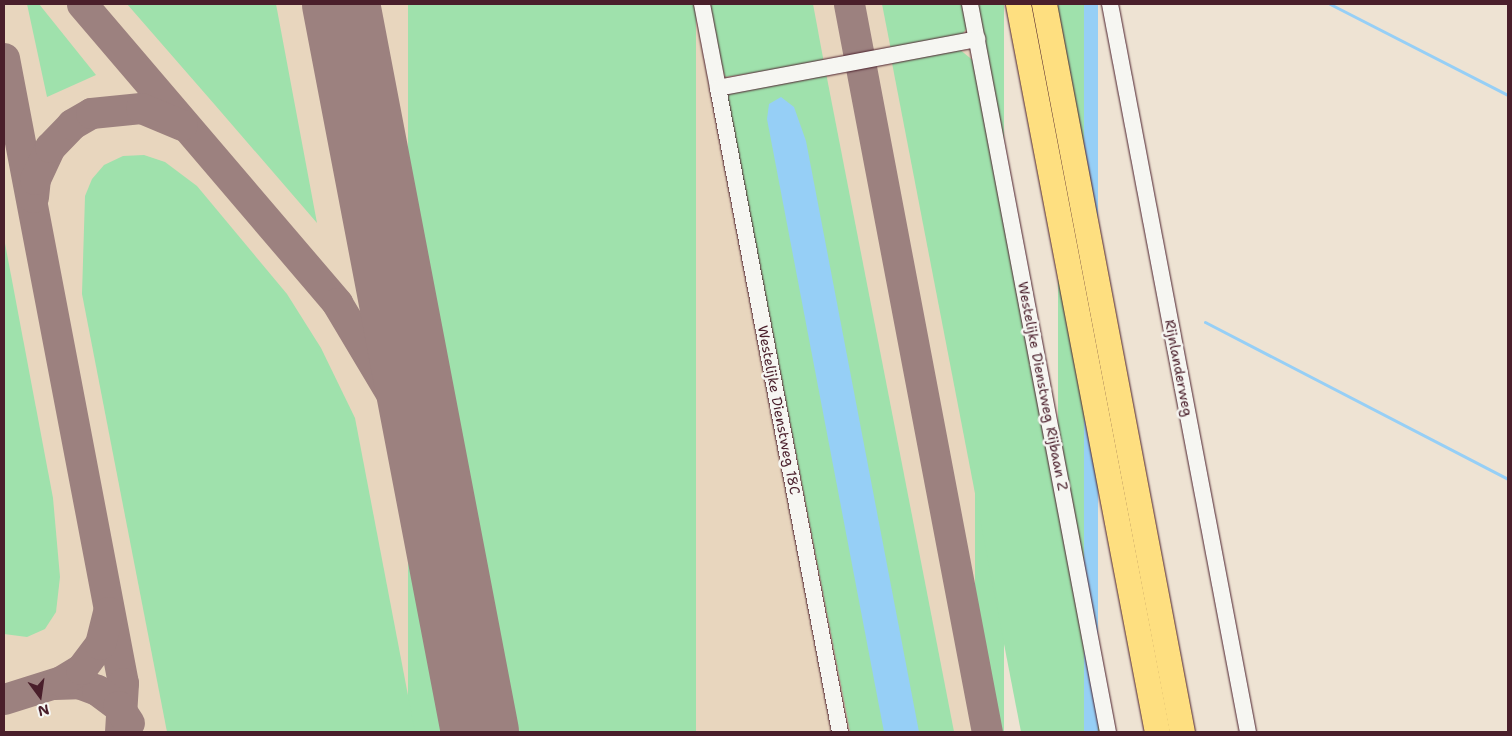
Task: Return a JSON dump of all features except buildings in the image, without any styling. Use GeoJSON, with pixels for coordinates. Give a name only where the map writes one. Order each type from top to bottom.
{"type":"FeatureCollection","features":[{"type":"Feature","properties":{"kind":"highway"},"geometry":{"type":"LineString","coordinates":[[1018,4],[1157,732]]}},
{"type":"Feature","properties":{"kind":"highway"},"geometry":{"type":"LineString","coordinates":[[1044,4],[1182,732]]}},
{"type":"Feature","properties":{"kind":"street","name":"Westelijke Dienstweg 18C"},"geometry":{"type":"LineString","coordinates":[[702,4],[840,732]]}},
{"type":"Feature","properties":{"kind":"street","name":"Westelijke Dienstweg Rijbaan Z"},"geometry":{"type":"LineString","coordinates":[[970,4],[1108,732]]}},
{"type":"Feature","properties":{"kind":"street","name":"Rijnlanderweg"},"geometry":{"type":"LineString","coordinates":[[1110,4],[1248,732]]}},
{"type":"Feature","properties":{"kind":"street"},"geometry":{"type":"LineString","coordinates":[[718,88],[977,39]]}},
{"type":"Feature","properties":{"kind":"shaded area"},"geometry":{"type":"Polygon","coordinates":[[[4,4],[978,4],[978,732],[4,732],[4,4]]]}},
{"type":"Feature","properties":{"kind":"green space"},"geometry":{"type":"Polygon","coordinates":[[[27,4],[39,4],[96,75],[47,97],[27,4]]]}},
{"type":"Feature","properties":{"kind":"green space"},"geometry":{"type":"Polygon","coordinates":[[[127,4],[276,4],[317,223],[215,105],[127,4]]]}},
{"type":"Feature","properties":{"kind":"green space"},"geometry":{"type":"Polygon","coordinates":[[[408,4],[696,4],[696,732],[408,732],[408,4]]]}},
{"type":"Feature","properties":{"kind":"green space"},"geometry":{"type":"Polygon","coordinates":[[[706,4],[813,4],[824,63],[725,77],[706,4]]]}},
{"type":"Feature","properties":{"kind":"green space"},"geometry":{"type":"Polygon","coordinates":[[[882,4],[965,4],[968,26],[962,35],[891,50],[882,4]]]}},
{"type":"Feature","properties":{"kind":"green space"},"geometry":{"type":"Polygon","coordinates":[[[975,4],[1004,4],[1004,732],[975,732],[975,4]]]}},
{"type":"Feature","properties":{"kind":"green space"},"geometry":{"type":"Polygon","coordinates":[[[1058,4],[1084,4],[1084,732],[1058,732],[1058,4]]]}},
{"type":"Feature","properties":{"kind":"green space"},"geometry":{"type":"Polygon","coordinates":[[[959,49],[975,62],[1104,732],[1021,732],[892,63],[959,49]]]}},
{"type":"Feature","properties":{"kind":"green space"},"geometry":{"type":"Polygon","coordinates":[[[826,73],[954,732],[850,732],[726,92],[826,73]]]}},
{"type":"Feature","properties":{"kind":"green space"},"geometry":{"type":"Polygon","coordinates":[[[144,155],[165,162],[197,186],[287,294],[321,348],[355,418],[415,732],[167,732],[82,294],[85,196],[92,179],[104,165],[123,156],[144,155]]]}},
{"type":"Feature","properties":{"kind":"green space"},"geometry":{"type":"Polygon","coordinates":[[[4,238],[53,498],[60,577],[56,612],[45,629],[27,637],[4,634],[4,238]]]}},
{"type":"Feature","properties":{"kind":"water"},"geometry":{"type":"Polygon","coordinates":[[[1084,4],[1098,4],[1098,732],[1084,732],[1084,4]]]}},
{"type":"Feature","properties":{"kind":"water"},"geometry":{"type":"Polygon","coordinates":[[[781,97],[794,107],[806,141],[919,732],[884,732],[767,119],[769,104],[781,97]]]}},
{"type":"Feature","properties":{"kind":"waterway"},"geometry":{"type":"LineString","coordinates":[[1330,4],[1508,95]]}},
{"type":"Feature","properties":{"kind":"waterway"},"geometry":{"type":"LineString","coordinates":[[1205,322],[1508,479]]}},
{"type":"Feature","properties":{"kind":"taxiway"},"geometry":{"type":"LineString","coordinates":[[82,4],[337,303],[393,397],[440,524]]}},
{"type":"Feature","properties":{"kind":"taxiway"},"geometry":{"type":"LineString","coordinates":[[849,4],[987,732]]}},
{"type":"Feature","properties":{"kind":"taxiway"},"geometry":{"type":"LineString","coordinates":[[4,58],[123,683],[120,732]]}},
{"type":"Feature","properties":{"kind":"taxiway"},"geometry":{"type":"LineString","coordinates":[[33,197],[35,179],[50,147],[72,124],[91,113],[141,108],[182,125]]}},
{"type":"Feature","properties":{"kind":"taxiway"},"geometry":{"type":"LineString","coordinates":[[4,699],[61,681],[81,669],[100,644],[108,612]]}},
{"type":"Feature","properties":{"kind":"taxiway"},"geometry":{"type":"LineString","coordinates":[[54,684],[78,683],[97,690],[118,706],[129,723]]}},
{"type":"Feature","properties":{"kind":"runway"},"geometry":{"type":"LineString","coordinates":[[341,4],[480,732]]}}]}
